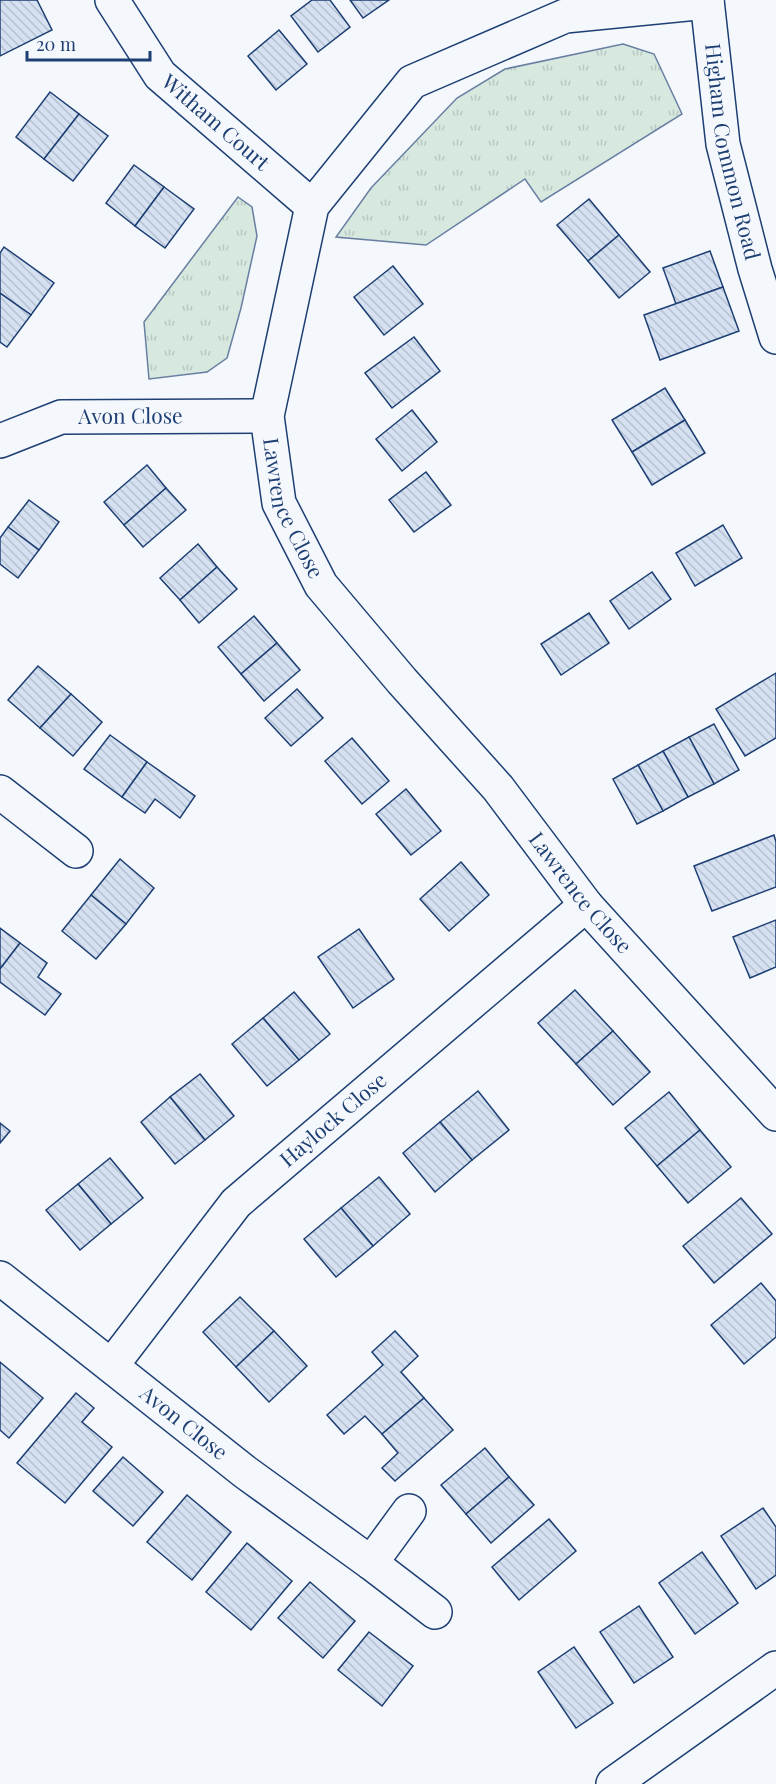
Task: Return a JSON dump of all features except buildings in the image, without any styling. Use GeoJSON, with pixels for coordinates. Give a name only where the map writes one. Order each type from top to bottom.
{"type":"FeatureCollection","features":[{"type":"Feature","properties":{"kind":"street","name":"Witham Court"},"geometry":{"type":"LineString","coordinates":[[112,0],[160,75],[312,206]]}},
{"type":"Feature","properties":{"kind":"street","name":"Lawrence Close"},"geometry":{"type":"LineString","coordinates":[[707,1],[565,16],[412,82],[312,206],[267,416],[279,503],[321,585],[402,681],[498,788],[586,905],[776,1114]]}},
{"type":"Feature","properties":{"kind":"street","name":"Higham Common Road"},"geometry":{"type":"LineString","coordinates":[[707,1],[723,144],[755,268],[776,337]]}},
{"type":"Feature","properties":{"kind":"street","name":"Avon Close"},"geometry":{"type":"LineString","coordinates":[[0,441],[61,417],[267,416]]}},
{"type":"Feature","properties":{"kind":"street"},"geometry":{"type":"LineString","coordinates":[[0,792],[76,851]]}},
{"type":"Feature","properties":{"kind":"street","name":"Haylock Close"},"geometry":{"type":"LineString","coordinates":[[112,1365],[236,1203],[586,905]]}},
{"type":"Feature","properties":{"kind":"street","name":"Avon Close"},"geometry":{"type":"LineString","coordinates":[[0,1278],[245,1472],[435,1612]]}},
{"type":"Feature","properties":{"kind":"street"},"geometry":{"type":"LineString","coordinates":[[371,1563],[410,1511]]}},
{"type":"Feature","properties":{"kind":"street"},"geometry":{"type":"LineString","coordinates":[[613,1784],[776,1668]]}},
{"type":"Feature","properties":{"kind":"green space"},"geometry":{"type":"Polygon","coordinates":[[[623,44],[654,54],[682,114],[541,202],[525,179],[426,245],[336,237],[371,188],[457,98],[505,69],[623,44]]]}},
{"type":"Feature","properties":{"kind":"green space"},"geometry":{"type":"Polygon","coordinates":[[[238,197],[252,207],[257,236],[227,358],[207,372],[149,379],[144,322],[238,197]]]}}]}
